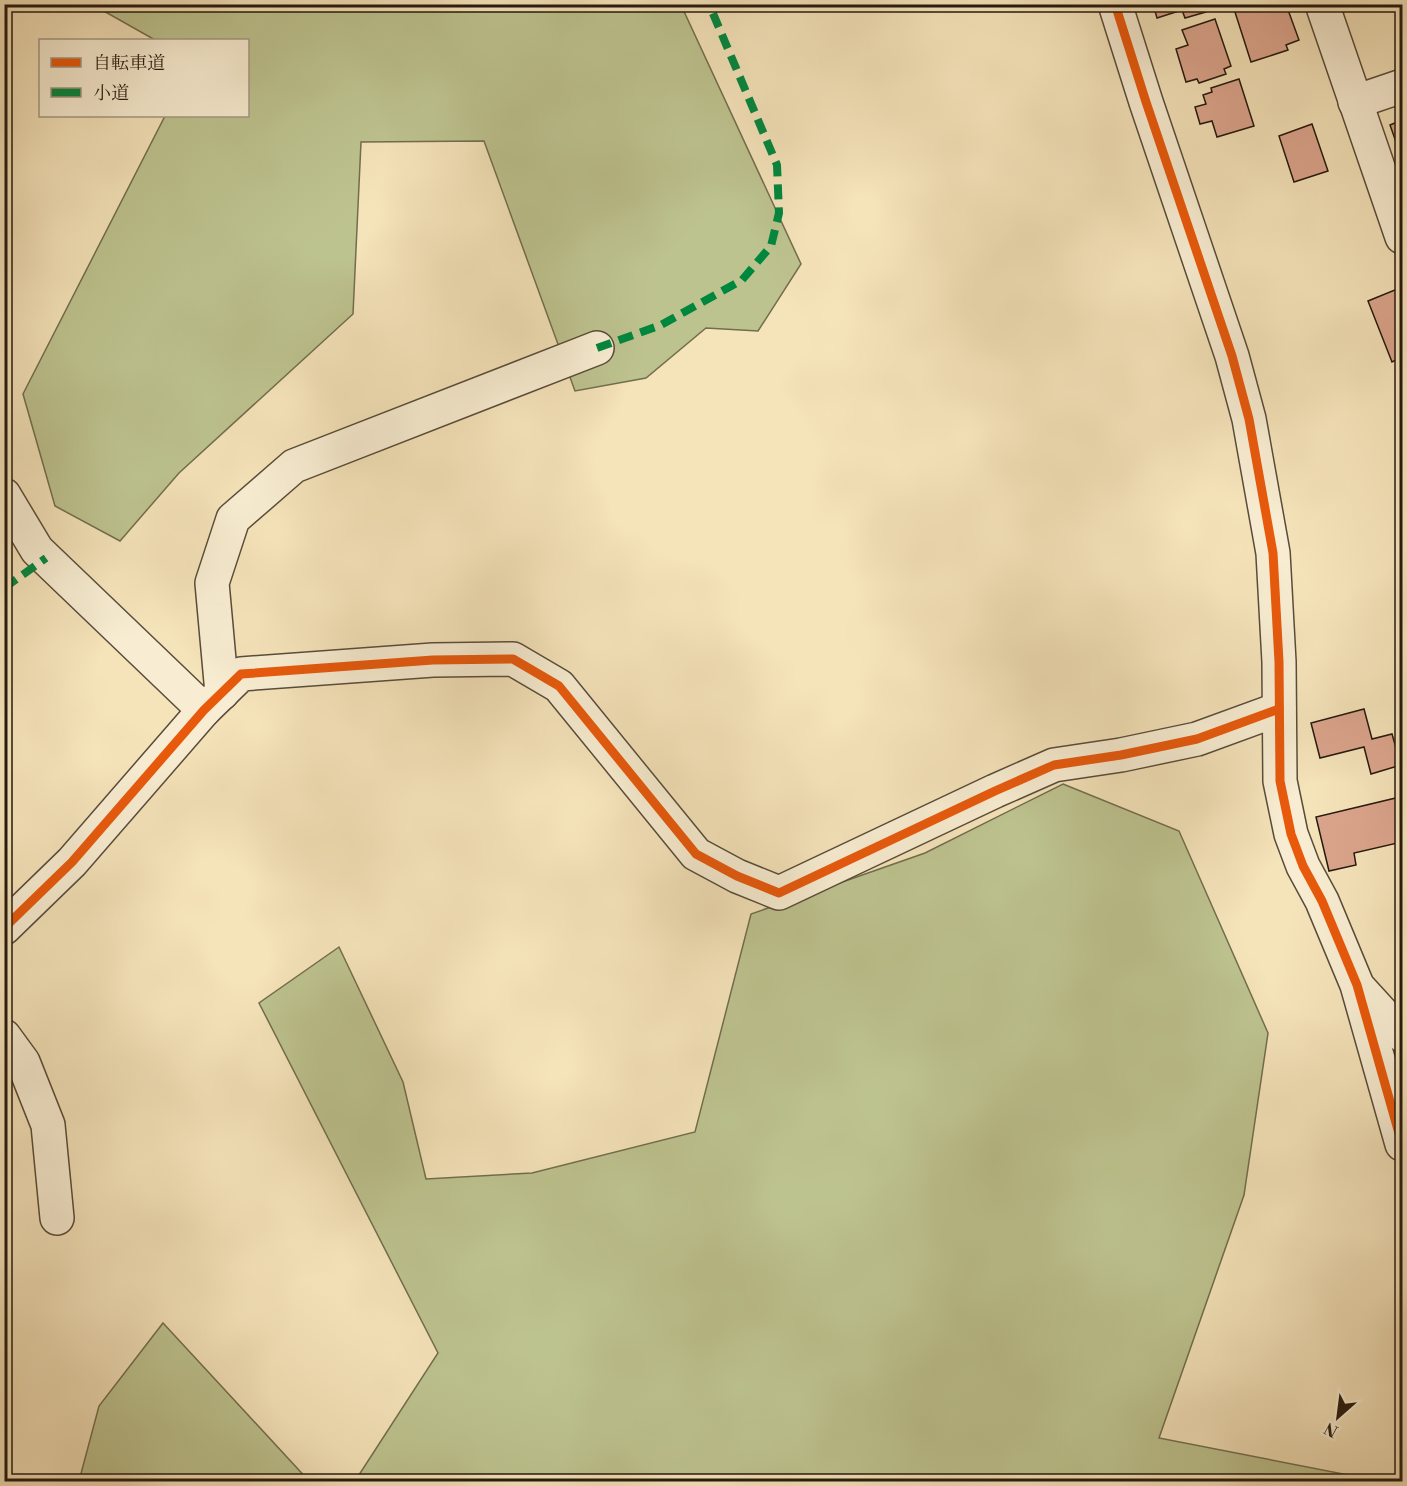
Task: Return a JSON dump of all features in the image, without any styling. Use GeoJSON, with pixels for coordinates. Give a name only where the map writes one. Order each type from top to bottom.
{"type":"FeatureCollection","features":[{"type":"Feature","properties":{"kind":"street"},"geometry":{"type":"LineString","coordinates":[[1115,4],[1149,113],[1232,356],[1249,419],[1273,553],[1280,781],[1292,834],[1303,866],[1322,901],[1357,985],[1402,1144]]}},
{"type":"Feature","properties":{"kind":"street"},"geometry":{"type":"LineString","coordinates":[[1322,4],[1402,237]]}},
{"type":"Feature","properties":{"kind":"street"},"geometry":{"type":"LineString","coordinates":[[1355,102],[1402,86]]}},
{"type":"Feature","properties":{"kind":"street"},"geometry":{"type":"LineString","coordinates":[[213,702],[212,583],[233,519],[294,466],[597,348]]}},
{"type":"Feature","properties":{"kind":"street"},"geometry":{"type":"LineString","coordinates":[[4,495],[37,550],[213,702]]}},
{"type":"Feature","properties":{"kind":"street"},"geometry":{"type":"LineString","coordinates":[[4,928],[72,862],[213,702],[241,674],[433,660],[513,659],[559,686],[696,854],[737,876],[779,893],[1054,765],[1121,755],[1197,739],[1279,709]]}},
{"type":"Feature","properties":{"kind":"street"},"geometry":{"type":"LineString","coordinates":[[1357,985],[1402,1035]]}},
{"type":"Feature","properties":{"kind":"street"},"geometry":{"type":"LineString","coordinates":[[4,1036],[23,1062],[48,1125],[57,1218]]}},
{"type":"Feature","properties":{"kind":"green space"},"geometry":{"type":"Polygon","coordinates":[[[93,5],[681,5],[801,264],[758,331],[706,328],[646,378],[575,391],[484,141],[361,142],[353,314],[179,473],[120,541],[55,506],[23,394],[164,117],[249,117],[249,39],[153,39],[93,5]]]}},
{"type":"Feature","properties":{"kind":"green space"},"geometry":{"type":"Polygon","coordinates":[[[1063,784],[1179,831],[1268,1033],[1244,1195],[1159,1438],[1379,1481],[355,1481],[438,1353],[259,1003],[339,947],[403,1082],[426,1179],[532,1173],[695,1132],[751,914],[925,853],[1063,784]]]}},
{"type":"Feature","properties":{"kind":"green space"},"geometry":{"type":"Polygon","coordinates":[[[163,1323],[309,1481],[79,1481],[99,1406],[163,1323]]]}},
{"type":"Feature","properties":{"kind":"building"},"geometry":{"type":"Polygon","coordinates":[[[1153,4],[1204,4],[1206,12],[1185,18],[1182,10],[1157,18],[1153,4]]]}},
{"type":"Feature","properties":{"kind":"building"},"geometry":{"type":"Polygon","coordinates":[[[1249,4],[1278,4],[1280,9],[1287,7],[1299,40],[1286,45],[1288,50],[1251,62],[1234,9],[1249,4]]]}},
{"type":"Feature","properties":{"kind":"building"},"geometry":{"type":"Polygon","coordinates":[[[1341,4],[1368,4],[1343,12],[1341,4]]]}},
{"type":"Feature","properties":{"kind":"building"},"geometry":{"type":"Polygon","coordinates":[[[1215,19],[1231,66],[1224,69],[1226,74],[1199,83],[1197,79],[1186,82],[1176,49],[1188,45],[1182,30],[1215,19]]]}},
{"type":"Feature","properties":{"kind":"building"},"geometry":{"type":"Polygon","coordinates":[[[1239,79],[1254,126],[1217,137],[1212,121],[1200,124],[1195,107],[1206,104],[1203,95],[1212,92],[1211,88],[1239,79]]]}},
{"type":"Feature","properties":{"kind":"building"},"geometry":{"type":"Polygon","coordinates":[[[1402,120],[1402,159],[1390,125],[1402,120]]]}},
{"type":"Feature","properties":{"kind":"building"},"geometry":{"type":"Polygon","coordinates":[[[1312,124],[1328,171],[1294,182],[1279,136],[1312,124]]]}},
{"type":"Feature","properties":{"kind":"building"},"geometry":{"type":"Polygon","coordinates":[[[1402,287],[1402,357],[1392,362],[1368,301],[1402,287]]]}},
{"type":"Feature","properties":{"kind":"building"},"geometry":{"type":"Polygon","coordinates":[[[1364,709],[1372,739],[1392,734],[1401,765],[1371,774],[1364,747],[1320,758],[1311,723],[1364,709]]]}},
{"type":"Feature","properties":{"kind":"building"},"geometry":{"type":"Polygon","coordinates":[[[1400,797],[1402,842],[1354,853],[1356,865],[1329,871],[1316,817],[1400,797]]]}},
{"type":"Feature","properties":{"kind":"marked path"},"geometry":{"type":"LineString","coordinates":[[597,348],[661,325],[742,280],[771,246],[779,213],[777,165],[709,4]]}},
{"type":"Feature","properties":{"kind":"marked path"},"geometry":{"type":"LineString","coordinates":[[4,588],[46,558]]}},
{"type":"Feature","properties":{"kind":"cycle path"},"geometry":{"type":"LineString","coordinates":[[1115,4],[1232,356],[1249,419],[1273,553],[1279,662],[1280,781],[1291,834],[1303,866],[1322,901],[1357,985],[1402,1144]]}},
{"type":"Feature","properties":{"kind":"cycle path"},"geometry":{"type":"LineString","coordinates":[[4,928],[72,862],[204,710],[241,674],[433,660],[513,659],[559,686],[696,854],[737,876],[779,893],[1054,765],[1121,755],[1197,739],[1279,709]]}}]}
